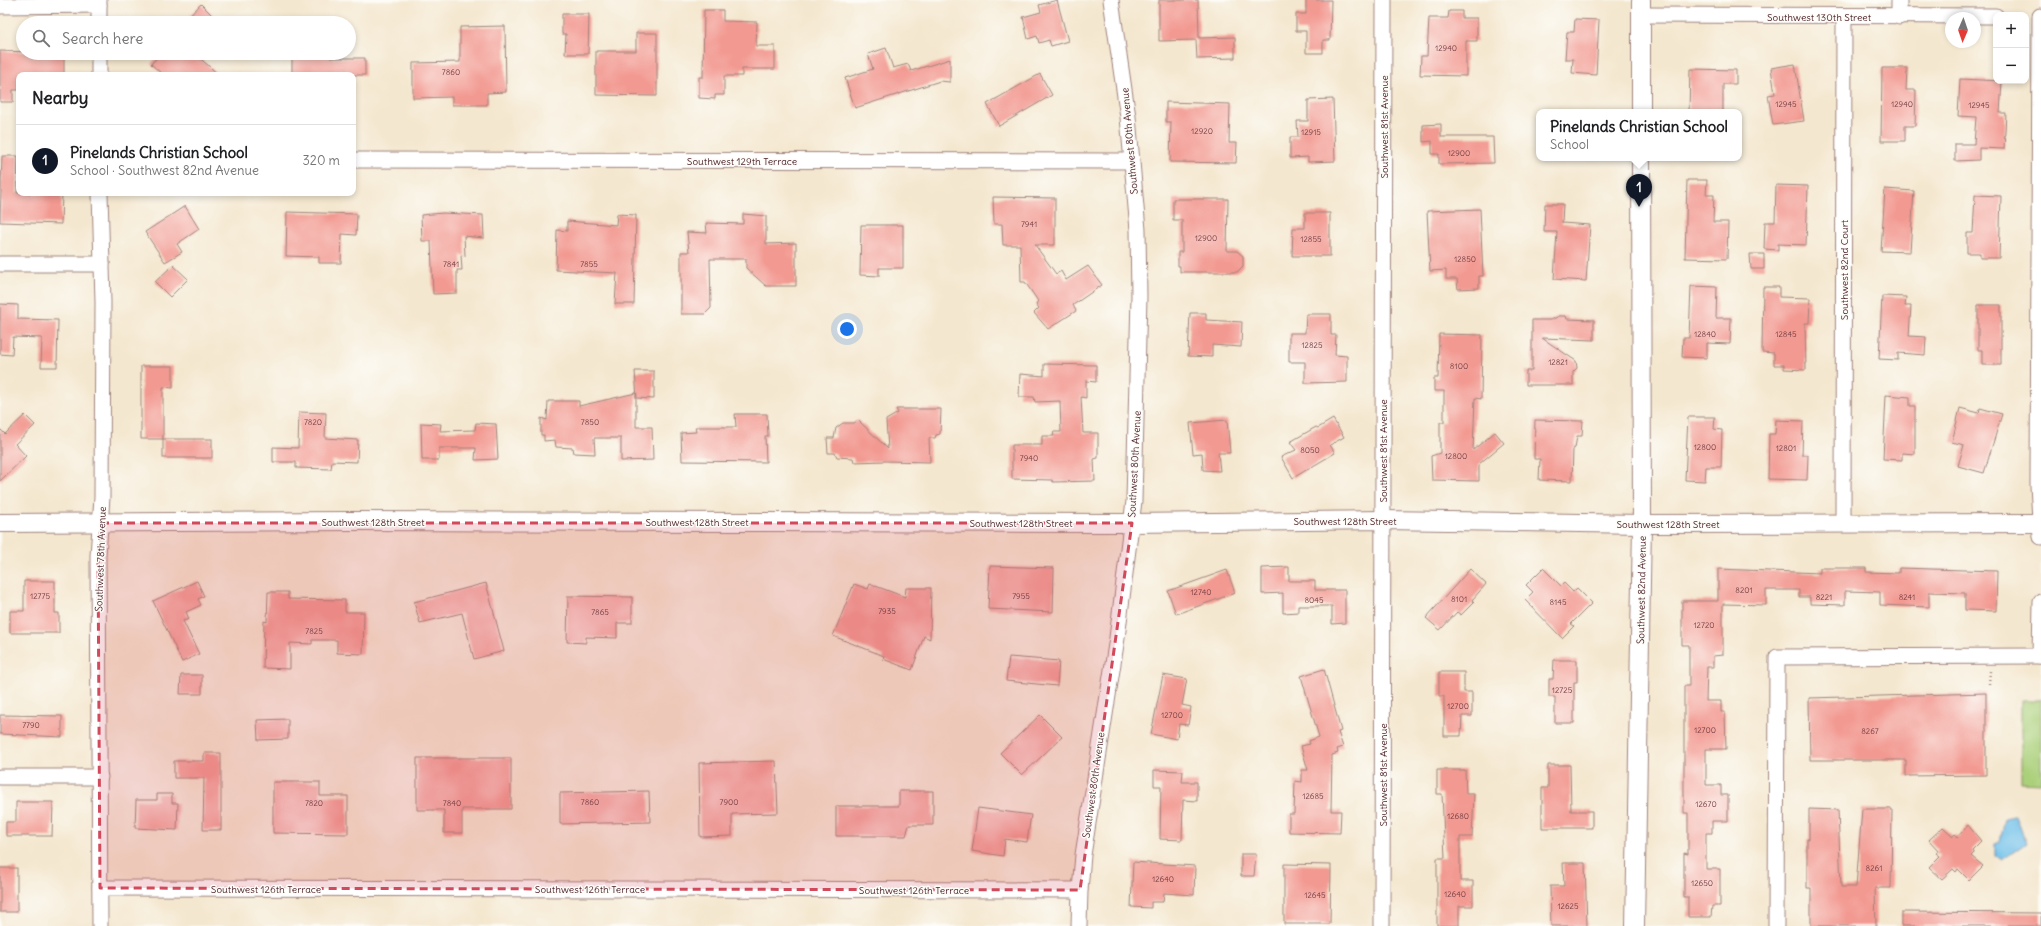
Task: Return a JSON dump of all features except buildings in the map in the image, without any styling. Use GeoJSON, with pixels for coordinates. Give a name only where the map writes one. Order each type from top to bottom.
{"type":"FeatureCollection","features":[{"type":"Feature","properties":{"kind":"street","name":"Southwest 80th Avenue"},"geometry":{"type":"LineString","coordinates":[[1079,926],[1080,890],[1090,802],[1117,638],[1132,523],[1134,493],[1139,296],[1138,230],[1124,89],[1111,0]]}},
{"type":"Feature","properties":{"kind":"street","name":"Southwest 81st Avenue"},"geometry":{"type":"LineString","coordinates":[[1382,926],[1384,0]]}},
{"type":"Feature","properties":{"kind":"street"},"geometry":{"type":"LineString","coordinates":[[1899,0],[1899,17]]}},
{"type":"Feature","properties":{"kind":"street"},"geometry":{"type":"LineString","coordinates":[[0,6],[99,3],[99,16]]}},
{"type":"Feature","properties":{"kind":"street"},"geometry":{"type":"LineString","coordinates":[[1641,8],[1641,109]]}},
{"type":"Feature","properties":{"kind":"street","name":"Southwest 130th Street"},"geometry":{"type":"LineString","coordinates":[[1641,8],[1844,17],[1993,16]]}},
{"type":"Feature","properties":{"kind":"street"},"geometry":{"type":"LineString","coordinates":[[2036,16],[2038,485],[2041,528]]}},
{"type":"Feature","properties":{"kind":"street","name":"Southwest 82nd Court"},"geometry":{"type":"LineString","coordinates":[[1844,17],[1844,524]]}},
{"type":"Feature","properties":{"kind":"street"},"geometry":{"type":"LineString","coordinates":[[99,60],[99,72]]}},
{"type":"Feature","properties":{"kind":"street","name":"Southwest 129th Terrace"},"geometry":{"type":"LineString","coordinates":[[356,160],[1132,161]]}},
{"type":"Feature","properties":{"kind":"street","name":"Southwest 82nd Avenue"},"geometry":{"type":"LineString","coordinates":[[1635,926],[1642,524],[1642,161]]}},
{"type":"Feature","properties":{"kind":"street","name":"Southwest 78th Avenue"},"geometry":{"type":"LineString","coordinates":[[100,196],[103,309],[101,523],[98,556],[100,926]]}},
{"type":"Feature","properties":{"kind":"street"},"geometry":{"type":"LineString","coordinates":[[0,264],[102,264]]}},
{"type":"Feature","properties":{"kind":"street","name":"Southwest 128th Street"},"geometry":{"type":"LineString","coordinates":[[0,523],[354,521],[1132,523],[1383,520],[1642,524],[1844,524],[2041,528]]}},
{"type":"Feature","properties":{"kind":"street"},"geometry":{"type":"LineString","coordinates":[[1776,926],[1777,656],[2041,656],[2041,602]]}},
{"type":"Feature","properties":{"kind":"street"},"geometry":{"type":"LineString","coordinates":[[0,777],[100,777]]}},
{"type":"Feature","properties":{"kind":"street","name":"Southwest 126th Terrace"},"geometry":{"type":"LineString","coordinates":[[100,888],[1080,890]]}},
{"type":"Feature","properties":{"kind":"highlighted area"},"geometry":{"type":"Polygon","coordinates":[[[101,523],[1132,523],[1080,890],[100,888],[98,556],[101,523]]]}},
{"type":"Feature","properties":{"kind":"green space"},"geometry":{"type":"Polygon","coordinates":[[[2021,700],[2041,700],[2041,783],[2021,782],[2021,700]]]}},
{"type":"Feature","properties":{"kind":"water"},"geometry":{"type":"Polygon","coordinates":[[[2016,816],[2026,843],[2002,860],[1995,855],[1995,844],[2000,842],[2005,818],[2016,816]]]}},
{"type":"Feature","properties":{"kind":"place","name":"Pinelands Christian School"},"geometry":{"type":"Point","coordinates":[1639,207]}}]}
